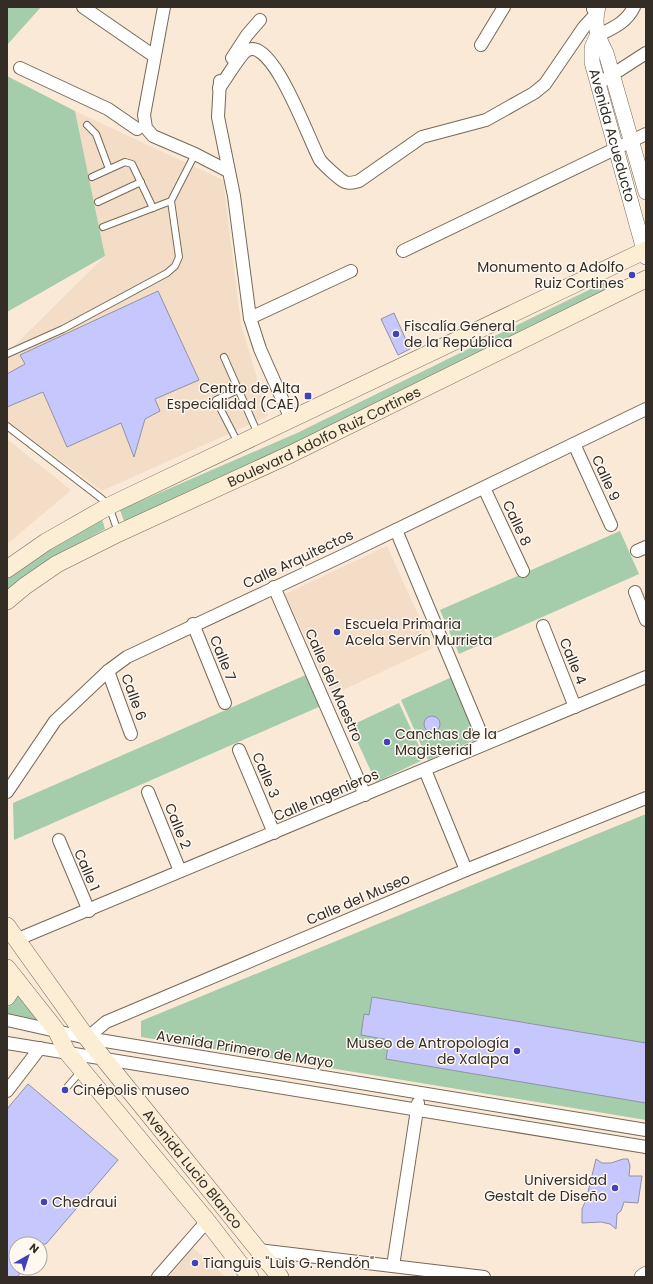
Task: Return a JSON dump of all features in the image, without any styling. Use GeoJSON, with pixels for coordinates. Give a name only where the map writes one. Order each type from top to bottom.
{"type":"FeatureCollection","features":[{"type":"Feature","properties":{"kind":"main road"},"geometry":{"type":"LineString","coordinates":[[7,569],[46,542],[109,506],[645,252]]}},
{"type":"Feature","properties":{"kind":"main road","name":"Boulevard Adolfo Ruiz Cortines"},"geometry":{"type":"LineString","coordinates":[[7,601],[24,586],[57,564],[119,533],[291,454],[646,279]]}},
{"type":"Feature","properties":{"kind":"main road","name":"Avenida Lucio Blanco"},"geometry":{"type":"LineString","coordinates":[[7,926],[18,939],[87,1038],[280,1277]]}},
{"type":"Feature","properties":{"kind":"main road"},"geometry":{"type":"LineString","coordinates":[[7,997],[12,975]]}},
{"type":"Feature","properties":{"kind":"main road","name":"Avenida Lucio Blanco"},"geometry":{"type":"LineString","coordinates":[[12,975],[56,1030],[67,1052],[207,1221],[250,1277]]}},
{"type":"Feature","properties":{"kind":"street"},"geometry":{"type":"LineString","coordinates":[[83,7],[154,56]]}},
{"type":"Feature","properties":{"kind":"street"},"geometry":{"type":"LineString","coordinates":[[141,128],[164,7]]}},
{"type":"Feature","properties":{"kind":"street"},"geometry":{"type":"LineString","coordinates":[[481,45],[504,7]]}},
{"type":"Feature","properties":{"kind":"street"},"geometry":{"type":"LineString","coordinates":[[597,36],[623,23],[629,17],[634,7]]}},
{"type":"Feature","properties":{"kind":"street"},"geometry":{"type":"LineString","coordinates":[[219,88],[246,51],[253,49],[261,51],[268,58],[286,87],[321,161],[344,182],[352,183],[359,181],[422,137],[486,120],[534,93],[545,84],[595,9]]}},
{"type":"Feature","properties":{"kind":"street","name":"Avenida Acueducto"},"geometry":{"type":"LineString","coordinates":[[595,9],[597,36],[606,53],[630,141],[646,192]]}},
{"type":"Feature","properties":{"kind":"street"},"geometry":{"type":"LineString","coordinates":[[260,20],[247,35],[221,75],[218,117],[234,196],[250,318],[260,348],[291,419]]}},
{"type":"Feature","properties":{"kind":"street","name":"Avenida Acueducto"},"geometry":{"type":"LineString","coordinates":[[597,36],[592,48],[592,55],[598,84],[645,252]]}},
{"type":"Feature","properties":{"kind":"street"},"geometry":{"type":"LineString","coordinates":[[598,84],[646,53]]}},
{"type":"Feature","properties":{"kind":"street"},"geometry":{"type":"LineString","coordinates":[[20,68],[108,109],[153,136],[195,154],[228,171]]}},
{"type":"Feature","properties":{"kind":"street"},"geometry":{"type":"LineString","coordinates":[[74,102],[141,128]]}},
{"type":"Feature","properties":{"kind":"street"},"geometry":{"type":"LineString","coordinates":[[403,251],[646,134]]}},
{"type":"Feature","properties":{"kind":"street"},"geometry":{"type":"LineString","coordinates":[[250,318],[351,271]]}},
{"type":"Feature","properties":{"kind":"street","name":"Calle Arquitectos"},"geometry":{"type":"LineString","coordinates":[[7,792],[55,720],[108,670],[127,657],[193,624],[484,488],[646,409]]}},
{"type":"Feature","properties":{"kind":"street","name":"Calle 9"},"geometry":{"type":"LineString","coordinates":[[574,444],[611,525]]}},
{"type":"Feature","properties":{"kind":"street","name":"Calle 8"},"geometry":{"type":"LineString","coordinates":[[484,488],[523,571]]}},
{"type":"Feature","properties":{"kind":"street"},"geometry":{"type":"LineString","coordinates":[[396,530],[485,743]]}},
{"type":"Feature","properties":{"kind":"street","name":"Calle del Maestro"},"geometry":{"type":"LineString","coordinates":[[274,587],[365,794]]}},
{"type":"Feature","properties":{"kind":"street"},"geometry":{"type":"LineString","coordinates":[[635,592],[646,620]]}},
{"type":"Feature","properties":{"kind":"street","name":"Calle 7"},"geometry":{"type":"LineString","coordinates":[[193,624],[225,703]]}},
{"type":"Feature","properties":{"kind":"street","name":"Calle 4"},"geometry":{"type":"LineString","coordinates":[[543,626],[575,707]]}},
{"type":"Feature","properties":{"kind":"street","name":"Calle 6"},"geometry":{"type":"LineString","coordinates":[[108,670],[131,734]]}},
{"type":"Feature","properties":{"kind":"street","name":"Calle Ingenieros"},"geometry":{"type":"LineString","coordinates":[[18,939],[89,911],[180,871],[646,677]]}},
{"type":"Feature","properties":{"kind":"street","name":"Calle 3"},"geometry":{"type":"LineString","coordinates":[[239,750],[274,833]]}},
{"type":"Feature","properties":{"kind":"street"},"geometry":{"type":"LineString","coordinates":[[425,770],[466,870]]}},
{"type":"Feature","properties":{"kind":"street","name":"Calle 2"},"geometry":{"type":"LineString","coordinates":[[148,792],[180,871]]}},
{"type":"Feature","properties":{"kind":"street","name":"Calle del Museo"},"geometry":{"type":"LineString","coordinates":[[87,1038],[106,1022],[466,870],[646,798]]}},
{"type":"Feature","properties":{"kind":"street","name":"Calle 1"},"geometry":{"type":"LineString","coordinates":[[58,840],[89,911]]}},
{"type":"Feature","properties":{"kind":"street","name":"Avenida Primero de Mayo"},"geometry":{"type":"LineString","coordinates":[[7,1020],[87,1038],[646,1130]]}},
{"type":"Feature","properties":{"kind":"street"},"geometry":{"type":"LineString","coordinates":[[7,1043],[102,1057],[646,1147]]}},
{"type":"Feature","properties":{"kind":"street"},"geometry":{"type":"LineString","coordinates":[[7,1090],[40,1048]]}},
{"type":"Feature","properties":{"kind":"street"},"geometry":{"type":"LineString","coordinates":[[393,1266],[419,1093]]}},
{"type":"Feature","properties":{"kind":"street"},"geometry":{"type":"LineString","coordinates":[[158,1277],[207,1221]]}},
{"type":"Feature","properties":{"kind":"street"},"geometry":{"type":"LineString","coordinates":[[258,1250],[484,1277]]}},
{"type":"Feature","properties":{"kind":"street"},"geometry":{"type":"LineString","coordinates":[[642,1277],[646,1274]]}},
{"type":"Feature","properties":{"kind":"lane"},"geometry":{"type":"LineString","coordinates":[[87,125],[96,134],[110,168]]}},
{"type":"Feature","properties":{"kind":"lane"},"geometry":{"type":"LineString","coordinates":[[7,354],[63,329],[167,273],[175,266],[179,257],[171,201],[195,154]]}},
{"type":"Feature","properties":{"kind":"lane"},"geometry":{"type":"LineString","coordinates":[[92,177],[125,162],[132,164],[153,208]]}},
{"type":"Feature","properties":{"kind":"lane"},"geometry":{"type":"LineString","coordinates":[[98,202],[141,182]]}},
{"type":"Feature","properties":{"kind":"lane"},"geometry":{"type":"LineString","coordinates":[[103,227],[171,201]]}},
{"type":"Feature","properties":{"kind":"lane"},"geometry":{"type":"LineString","coordinates":[[224,357],[258,435]]}},
{"type":"Feature","properties":{"kind":"lane"},"geometry":{"type":"LineString","coordinates":[[238,390],[216,400],[239,444]]}},
{"type":"Feature","properties":{"kind":"lane"},"geometry":{"type":"LineString","coordinates":[[7,426],[109,506],[119,533]]}},
{"type":"Feature","properties":{"kind":"lane"},"geometry":{"type":"LineString","coordinates":[[68,1086],[82,1070]]}},
{"type":"Feature","properties":{"kind":"shaded area"},"geometry":{"type":"Polygon","coordinates":[[[75,111],[223,180],[241,324],[268,416],[102,491],[7,421],[7,353],[105,256],[75,111]]]}},
{"type":"Feature","properties":{"kind":"shaded area"},"geometry":{"type":"Polygon","coordinates":[[[7,439],[71,490],[7,544],[7,439]]]}},
{"type":"Feature","properties":{"kind":"shaded area"},"geometry":{"type":"Polygon","coordinates":[[[387,546],[433,648],[332,695],[285,594],[387,546]]]}},
{"type":"Feature","properties":{"kind":"shaded area","name":"Tianguis \"Luis G. Rendón\""},"geometry":{"type":"Polygon","coordinates":[[[193,1248],[226,1277],[168,1277],[193,1248]]]}},
{"type":"Feature","properties":{"kind":"green space"},"geometry":{"type":"Polygon","coordinates":[[[7,7],[41,7],[7,45],[7,7]]]}},
{"type":"Feature","properties":{"kind":"green space"},"geometry":{"type":"Polygon","coordinates":[[[7,76],[75,111],[105,256],[7,312],[7,76]]]}},
{"type":"Feature","properties":{"kind":"green space"},"geometry":{"type":"Polygon","coordinates":[[[605,282],[609,292],[125,524],[120,510],[297,433],[605,282]]]}},
{"type":"Feature","properties":{"kind":"green space"},"geometry":{"type":"Polygon","coordinates":[[[102,519],[105,529],[47,561],[7,594],[7,577],[43,549],[102,519]]]}},
{"type":"Feature","properties":{"kind":"green space"},"geometry":{"type":"Polygon","coordinates":[[[620,531],[639,574],[459,654],[440,610],[620,531]]]}},
{"type":"Feature","properties":{"kind":"green space"},"geometry":{"type":"Polygon","coordinates":[[[308,674],[321,706],[14,840],[13,803],[308,674]]]}},
{"type":"Feature","properties":{"kind":"green space"},"geometry":{"type":"Polygon","coordinates":[[[452,677],[477,739],[428,760],[401,700],[452,677]]]}},
{"type":"Feature","properties":{"kind":"green space","name":"Canchas de la Magisterial"},"geometry":{"type":"Polygon","coordinates":[[[399,703],[425,759],[376,782],[350,726],[399,703]]]}},
{"type":"Feature","properties":{"kind":"green space"},"geometry":{"type":"Polygon","coordinates":[[[646,814],[646,1120],[141,1037],[141,1021],[646,814]]]}},
{"type":"Feature","properties":{"kind":"green space"},"geometry":{"type":"Polygon","coordinates":[[[16,994],[38,1020],[7,1013],[7,1009],[16,994]]]}},
{"type":"Feature","properties":{"kind":"building"},"geometry":{"type":"Polygon","coordinates":[[[158,291],[199,380],[155,399],[160,411],[145,419],[134,457],[121,423],[67,447],[43,392],[7,407],[7,374],[25,364],[20,355],[158,291]]]}},
{"type":"Feature","properties":{"kind":"building","name":"Fiscalía General de la República"},"geometry":{"type":"Polygon","coordinates":[[[394,313],[410,349],[398,355],[381,319],[394,313]]]}},
{"type":"Feature","properties":{"kind":"building"},"geometry":{"type":"Polygon","coordinates":[[[432,716],[439,721],[440,724],[435,731],[432,732],[425,727],[424,724],[429,717],[432,716]]]}},
{"type":"Feature","properties":{"kind":"building","name":"Museo de Antropología de Xalapa"},"geometry":{"type":"Polygon","coordinates":[[[372,997],[646,1043],[646,1103],[386,1059],[389,1040],[361,1035],[364,1014],[369,1015],[372,997]]]}},
{"type":"Feature","properties":{"kind":"building","name":"Chedraui"},"geometry":{"type":"Polygon","coordinates":[[[28,1084],[118,1160],[48,1242],[48,1236],[8,1236],[8,1276],[18,1276],[17,1277],[7,1277],[7,1109],[28,1084]]]}},
{"type":"Feature","properties":{"kind":"building","name":"Universidad Gestalt de Diseño"},"geometry":{"type":"Polygon","coordinates":[[[596,1159],[602,1163],[611,1163],[628,1159],[630,1166],[629,1176],[642,1176],[638,1203],[624,1202],[621,1211],[617,1214],[616,1229],[610,1224],[601,1222],[582,1223],[582,1209],[586,1200],[596,1159]]]}},
{"type":"Feature","properties":{"kind":"place","name":"Monumento a Adolfo Ruiz Cortines"},"geometry":{"type":"Point","coordinates":[632,275]}},
{"type":"Feature","properties":{"kind":"place","name":"Fiscalía General de la República"},"geometry":{"type":"Point","coordinates":[396,334]}},
{"type":"Feature","properties":{"kind":"place","name":"Centro de Alta Especialidad (CAE)"},"geometry":{"type":"Point","coordinates":[308,396]}},
{"type":"Feature","properties":{"kind":"place","name":"Escuela Primaria Acela Servín Murrieta"},"geometry":{"type":"Point","coordinates":[337,632]}},
{"type":"Feature","properties":{"kind":"place","name":"Canchas de la Magisterial"},"geometry":{"type":"Point","coordinates":[387,742]}},
{"type":"Feature","properties":{"kind":"place","name":"Museo de Antropología de Xalapa"},"geometry":{"type":"Point","coordinates":[517,1051]}},
{"type":"Feature","properties":{"kind":"place","name":"Cinépolis museo"},"geometry":{"type":"Point","coordinates":[65,1090]}},
{"type":"Feature","properties":{"kind":"place","name":"Universidad Gestalt de Diseño"},"geometry":{"type":"Point","coordinates":[615,1188]}},
{"type":"Feature","properties":{"kind":"place","name":"Chedraui"},"geometry":{"type":"Point","coordinates":[44,1202]}},
{"type":"Feature","properties":{"kind":"place","name":"Tianguis \"Luis G. Rendón\""},"geometry":{"type":"Point","coordinates":[195,1263]}}]}
